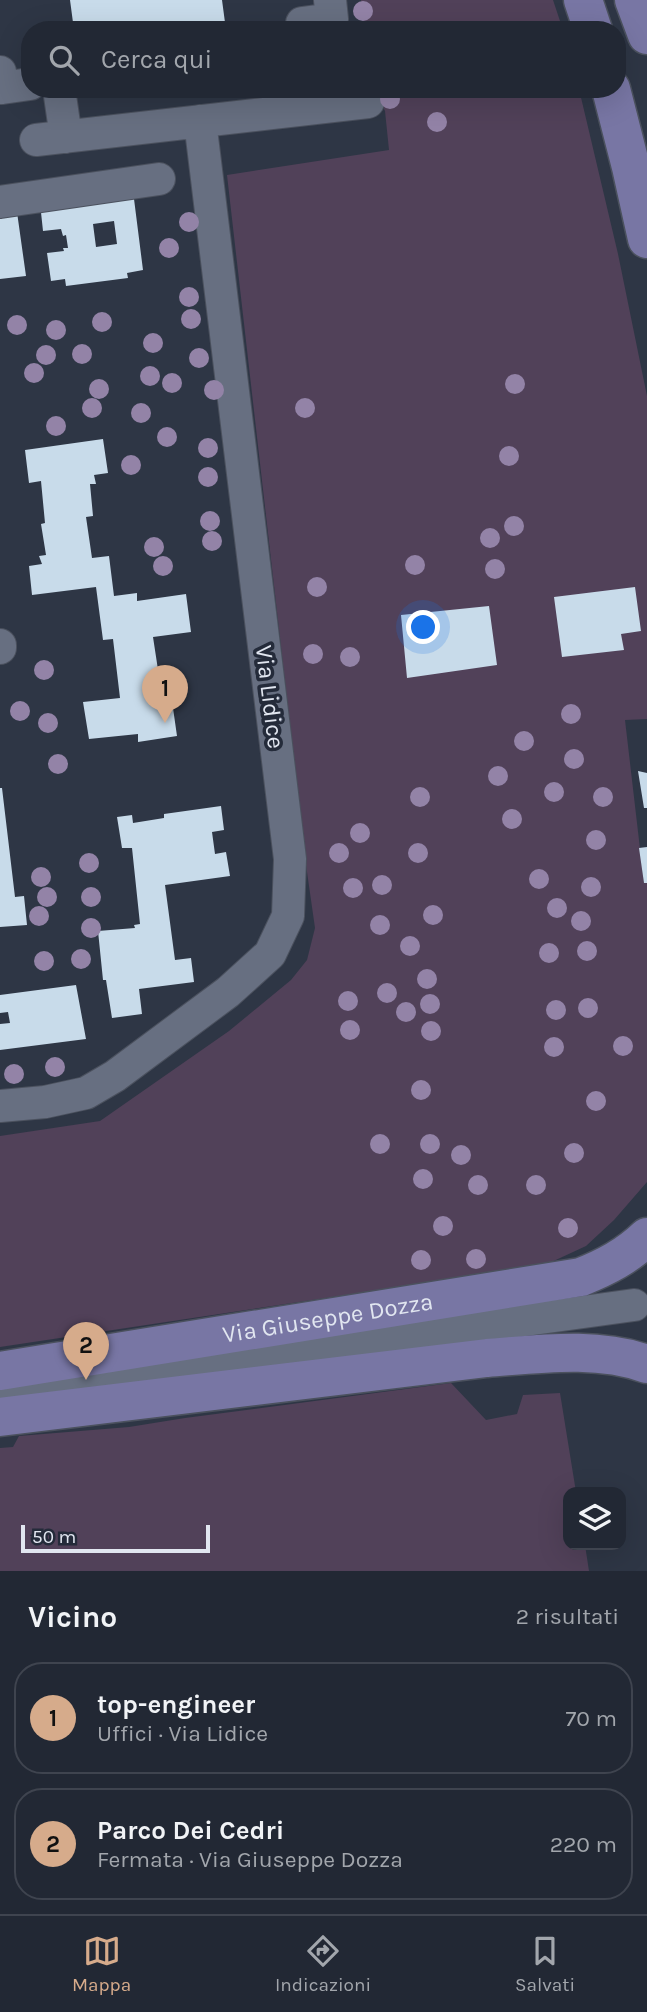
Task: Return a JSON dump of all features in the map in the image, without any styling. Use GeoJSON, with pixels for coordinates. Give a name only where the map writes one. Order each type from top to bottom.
{"type":"FeatureCollection","features":[{"type":"Feature","properties":{"kind":"main road"},"geometry":{"type":"LineString","coordinates":[[583,0],[590,21]]}},
{"type":"Feature","properties":{"kind":"main road"},"geometry":{"type":"LineString","coordinates":[[634,0],[647,35]]}},
{"type":"Feature","properties":{"kind":"main road"},"geometry":{"type":"LineString","coordinates":[[613,98],[647,239]]}},
{"type":"Feature","properties":{"kind":"main road","name":"Via Giuseppe Dozza"},"geometry":{"type":"LineString","coordinates":[[0,1371],[581,1277],[620,1259],[647,1237]]}},
{"type":"Feature","properties":{"kind":"main road"},"geometry":{"type":"LineString","coordinates":[[0,1417],[487,1358],[546,1354],[615,1355],[647,1364]]}},
{"type":"Feature","properties":{"kind":"street"},"geometry":{"type":"LineString","coordinates":[[317,21],[332,19],[330,0]]}},
{"type":"Feature","properties":{"kind":"street"},"geometry":{"type":"LineString","coordinates":[[0,72],[2,88],[21,85]]}},
{"type":"Feature","properties":{"kind":"street"},"geometry":{"type":"LineString","coordinates":[[58,98],[51,139],[200,121],[311,99],[368,102]]}},
{"type":"Feature","properties":{"kind":"street","name":"Via Lidice"},"geometry":{"type":"LineString","coordinates":[[0,1107],[45,1102],[86,1093],[115,1076],[228,992],[270,954],[288,916],[290,859],[200,121]]}},
{"type":"Feature","properties":{"kind":"street"},"geometry":{"type":"LineString","coordinates":[[0,202],[159,178]]}},
{"type":"Feature","properties":{"kind":"street"},"geometry":{"type":"LineString","coordinates":[[0,1392],[634,1305]]}},
{"type":"Feature","properties":{"kind":"shaded area"},"geometry":{"type":"Polygon","coordinates":[[[361,0],[553,0],[560,21],[364,21],[361,0]]]}},
{"type":"Feature","properties":{"kind":"shaded area"},"geometry":{"type":"Polygon","coordinates":[[[378,98],[581,98],[618,254],[647,396],[647,719],[625,720],[644,883],[647,883],[647,1182],[614,1220],[586,1246],[545,1265],[0,1347],[0,1136],[100,1121],[229,1031],[291,980],[307,960],[315,928],[227,175],[389,150],[385,111],[378,98]]]}},
{"type":"Feature","properties":{"kind":"shaded area"},"geometry":{"type":"Polygon","coordinates":[[[451,1383],[486,1420],[517,1414],[523,1395],[560,1393],[575,1487],[563,1487],[563,1550],[586,1550],[589,1571],[0,1571],[0,1448],[13,1447],[19,1436],[129,1427],[451,1383]]]}},
{"type":"Feature","properties":{"kind":"building"},"geometry":{"type":"Polygon","coordinates":[[[70,0],[222,0],[225,21],[73,21],[70,0]]]}},
{"type":"Feature","properties":{"kind":"building"},"geometry":{"type":"Polygon","coordinates":[[[133,191],[143,270],[127,273],[128,278],[66,286],[65,279],[51,281],[47,253],[68,248],[66,235],[63,236],[61,229],[43,231],[40,203],[133,191]],[[114,221],[93,224],[96,247],[117,244],[114,221]]]}},
{"type":"Feature","properties":{"kind":"building"},"geometry":{"type":"Polygon","coordinates":[[[16,205],[26,276],[0,279],[0,208],[16,205]]]}},
{"type":"Feature","properties":{"kind":"building"},"geometry":{"type":"Polygon","coordinates":[[[103,439],[108,473],[94,475],[96,484],[90,484],[93,516],[86,517],[92,558],[109,556],[114,596],[137,593],[137,601],[186,594],[191,632],[153,637],[162,696],[171,694],[177,736],[138,742],[138,734],[89,739],[83,702],[120,698],[113,639],[103,640],[96,587],[32,595],[29,566],[42,564],[39,556],[46,555],[41,524],[45,523],[41,481],[29,483],[25,450],[103,439]]]}},
{"type":"Feature","properties":{"kind":"building"},"geometry":{"type":"Polygon","coordinates":[[[635,587],[641,631],[621,634],[624,650],[562,657],[554,597],[635,587]]]}},
{"type":"Feature","properties":{"kind":"building"},"geometry":{"type":"Polygon","coordinates":[[[489,606],[497,665],[407,678],[401,615],[489,606]]]}},
{"type":"Feature","properties":{"kind":"building"},"geometry":{"type":"Polygon","coordinates":[[[638,771],[647,773],[647,808],[644,808],[638,771]]]}},
{"type":"Feature","properties":{"kind":"building"},"geometry":{"type":"Polygon","coordinates":[[[0,788],[15,897],[24,896],[27,925],[0,927],[0,788]]]}},
{"type":"Feature","properties":{"kind":"building"},"geometry":{"type":"Polygon","coordinates":[[[221,806],[224,830],[212,832],[215,854],[226,852],[230,876],[165,885],[175,960],[191,958],[194,982],[139,989],[142,1014],[112,1018],[106,980],[103,980],[98,931],[135,928],[134,925],[140,924],[132,848],[122,848],[117,817],[132,815],[133,823],[164,818],[164,814],[221,806]]]}},
{"type":"Feature","properties":{"kind":"building"},"geometry":{"type":"Polygon","coordinates":[[[647,847],[647,883],[644,883],[639,848],[647,847]]]}},
{"type":"Feature","properties":{"kind":"building"},"geometry":{"type":"Polygon","coordinates":[[[76,985],[86,1039],[0,1050],[0,1024],[10,1023],[8,1012],[0,1013],[0,995],[76,985]]]}},
{"type":"Feature","properties":{"kind":"place","name":"top-engineer"},"geometry":{"type":"Point","coordinates":[165,723]}},
{"type":"Feature","properties":{"kind":"place","name":"Parco Dei Cedri"},"geometry":{"type":"Point","coordinates":[86,1380]}}]}
